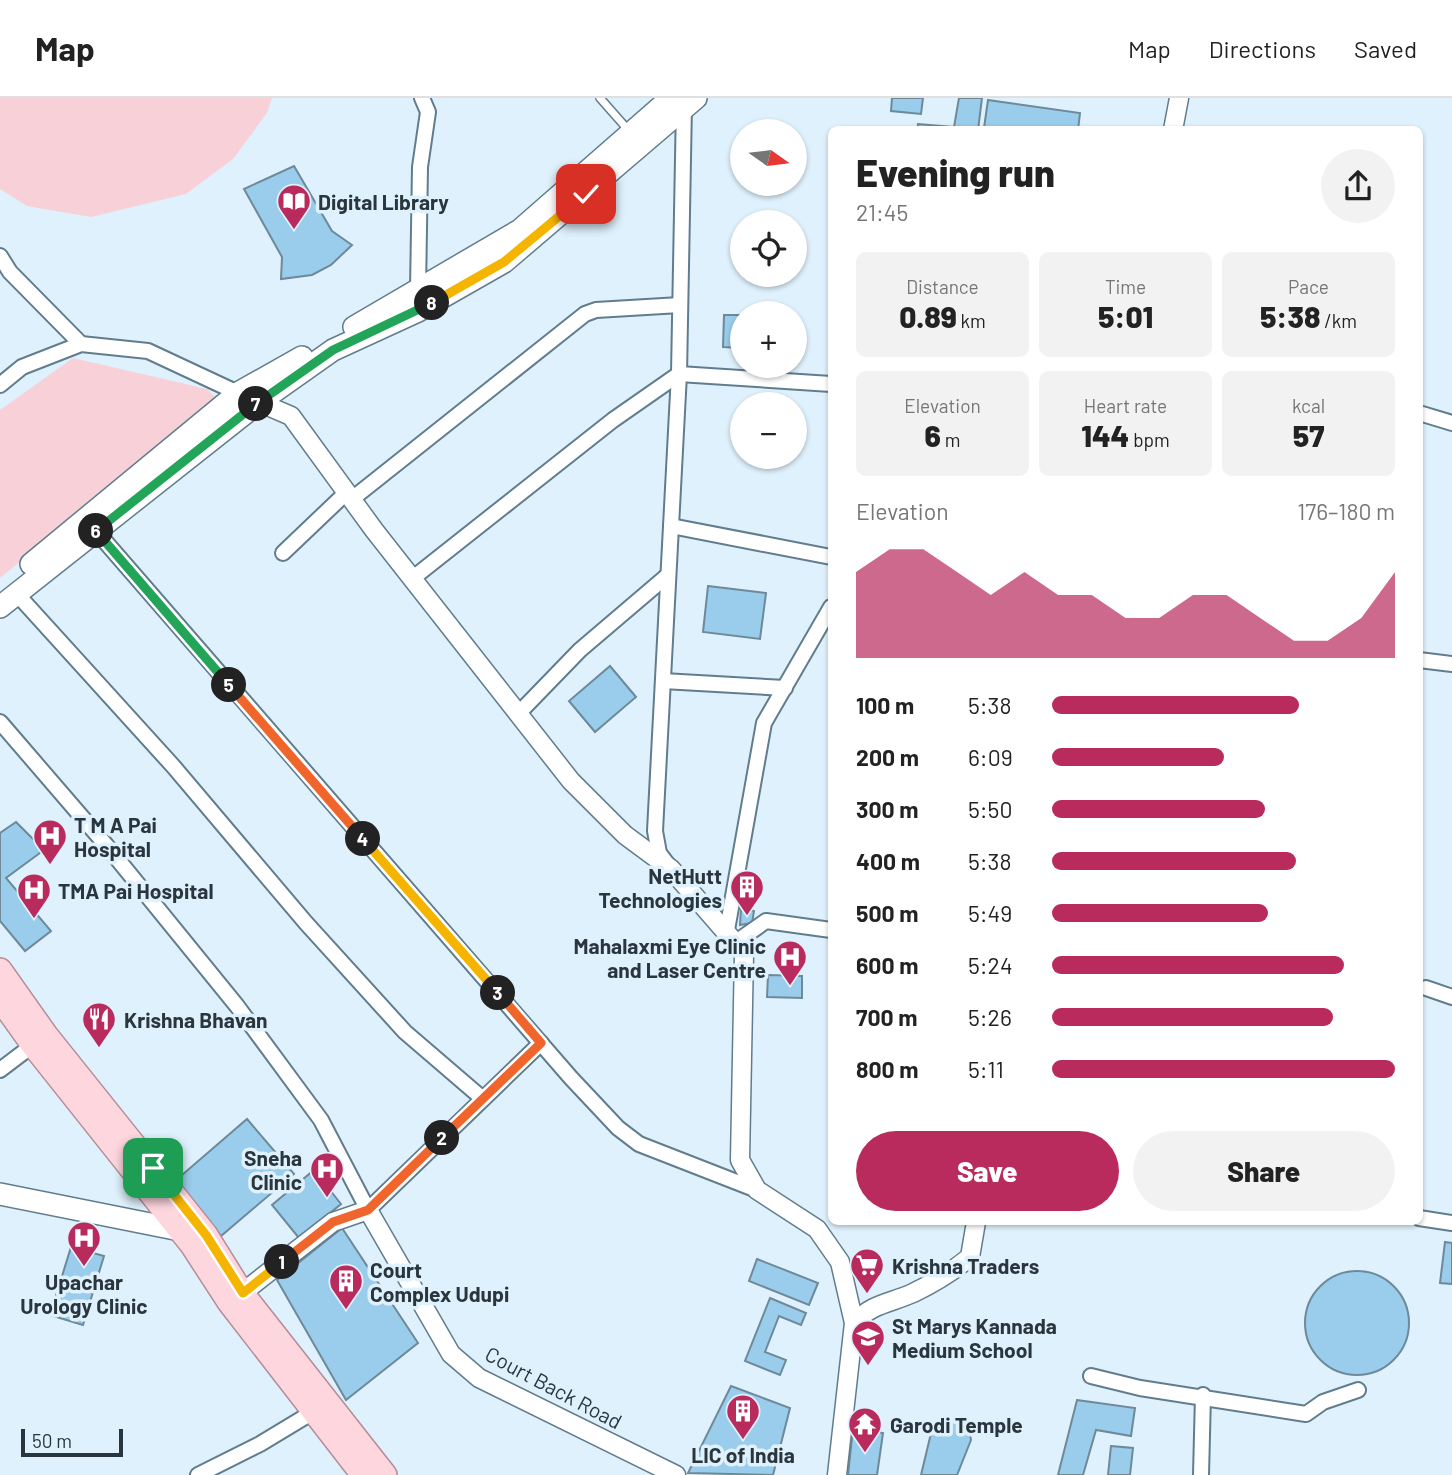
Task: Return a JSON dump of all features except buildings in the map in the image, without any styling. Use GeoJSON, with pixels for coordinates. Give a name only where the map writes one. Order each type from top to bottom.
{"type":"FeatureCollection","features":[{"type":"Feature","properties":{"kind":"main road"},"geometry":{"type":"LineString","coordinates":[[5,597],[238,393],[520,230],[631,132],[683,100]]}},
{"type":"Feature","properties":{"kind":"main road"},"geometry":{"type":"LineString","coordinates":[[5,597],[96,531],[258,402],[333,350],[418,311],[504,262],[683,100]]}},
{"type":"Feature","properties":{"kind":"main road"},"geometry":{"type":"LineString","coordinates":[[0,970],[46,1035],[206,1235],[243,1293],[385,1475]]}},
{"type":"Feature","properties":{"kind":"main road"},"geometry":{"type":"LineString","coordinates":[[0,999],[33,1045],[180,1230],[229,1303],[363,1475]]}},
{"type":"Feature","properties":{"kind":"main road"},"geometry":{"type":"LineString","coordinates":[[0,1194],[206,1235]]}},
{"type":"Feature","properties":{"kind":"street"},"geometry":{"type":"LineString","coordinates":[[418,290],[420,167],[428,111],[422,98]]}},
{"type":"Feature","properties":{"kind":"street"},"geometry":{"type":"LineString","coordinates":[[1174,126],[1179,98]]}},
{"type":"Feature","properties":{"kind":"street"},"geometry":{"type":"LineString","coordinates":[[683,100],[679,374],[655,831],[659,853],[744,953],[740,1160],[757,1190]]}},
{"type":"Feature","properties":{"kind":"street"},"geometry":{"type":"LineString","coordinates":[[0,256],[10,272],[82,344]]}},
{"type":"Feature","properties":{"kind":"street"},"geometry":{"type":"LineString","coordinates":[[283,553],[349,496],[585,314],[596,310],[680,305]]}},
{"type":"Feature","properties":{"kind":"street"},"geometry":{"type":"LineString","coordinates":[[0,385],[22,367],[82,344],[148,351],[291,416],[349,496],[570,781],[625,835],[671,869]]}},
{"type":"Feature","properties":{"kind":"street"},"geometry":{"type":"LineString","coordinates":[[413,578],[603,428],[679,374],[828,384]]}},
{"type":"Feature","properties":{"kind":"street"},"geometry":{"type":"LineString","coordinates":[[1423,414],[1452,423]]}},
{"type":"Feature","properties":{"kind":"street"},"geometry":{"type":"LineString","coordinates":[[671,526],[828,556]]}},
{"type":"Feature","properties":{"kind":"street"},"geometry":{"type":"LineString","coordinates":[[96,531],[618,1128],[639,1144],[757,1190],[817,1229],[840,1262],[854,1323],[837,1475]]}},
{"type":"Feature","properties":{"kind":"street"},"geometry":{"type":"LineString","coordinates":[[518,714],[580,650],[668,575]]}},
{"type":"Feature","properties":{"kind":"street"},"geometry":{"type":"LineString","coordinates":[[5,597],[173,766],[306,923],[405,1032],[483,1099]]}},
{"type":"Feature","properties":{"kind":"street"},"geometry":{"type":"LineString","coordinates":[[732,936],[764,723],[828,612]]}},
{"type":"Feature","properties":{"kind":"street"},"geometry":{"type":"LineString","coordinates":[[1423,660],[1452,664]]}},
{"type":"Feature","properties":{"kind":"street"},"geometry":{"type":"LineString","coordinates":[[663,681],[785,688]]}},
{"type":"Feature","properties":{"kind":"street"},"geometry":{"type":"LineString","coordinates":[[0,722],[106,845],[237,1006],[321,1120],[368,1210]]}},
{"type":"Feature","properties":{"kind":"street"},"geometry":{"type":"LineString","coordinates":[[732,936],[766,921],[828,930]]}},
{"type":"Feature","properties":{"kind":"street"},"geometry":{"type":"LineString","coordinates":[[1426,988],[1452,997]]}},
{"type":"Feature","properties":{"kind":"street"},"geometry":{"type":"LineString","coordinates":[[243,1293],[333,1222],[368,1210],[541,1043]]}},
{"type":"Feature","properties":{"kind":"street"},"geometry":{"type":"LineString","coordinates":[[0,1070],[33,1045]]}},
{"type":"Feature","properties":{"kind":"street","name":"Court Back Road"},"geometry":{"type":"LineString","coordinates":[[368,1210],[450,1354],[480,1378],[676,1475]]}},
{"type":"Feature","properties":{"kind":"street"},"geometry":{"type":"LineString","coordinates":[[1423,1219],[1452,1223]]}},
{"type":"Feature","properties":{"kind":"street"},"geometry":{"type":"LineString","coordinates":[[854,1323],[868,1308],[909,1294],[947,1276],[970,1257],[975,1225]]}},
{"type":"Feature","properties":{"kind":"street"},"geometry":{"type":"LineString","coordinates":[[1090,1376],[1140,1388],[1203,1395],[1306,1414],[1323,1402],[1358,1390]]}},
{"type":"Feature","properties":{"kind":"street"},"geometry":{"type":"LineString","coordinates":[[1201,1475],[1203,1395]]}},
{"type":"Feature","properties":{"kind":"street"},"geometry":{"type":"LineString","coordinates":[[198,1475],[260,1444],[313,1412]]}},
{"type":"Feature","properties":{"kind":"lane"},"geometry":{"type":"LineString","coordinates":[[600,98],[631,132]]}},
{"type":"Feature","properties":{"kind":"shaded area"},"geometry":{"type":"Polygon","coordinates":[[[0,98],[272,98],[267,113],[233,159],[186,194],[91,217],[27,206],[0,189],[0,98]]]}},
{"type":"Feature","properties":{"kind":"shaded area"},"geometry":{"type":"Polygon","coordinates":[[[73,358],[207,389],[218,400],[0,578],[0,410],[73,358]]]}},
{"type":"Feature","properties":{"kind":"place","name":"Digital Library"},"geometry":{"type":"Point","coordinates":[294,231]}},
{"type":"Feature","properties":{"kind":"place","name":"T M A Pai Hospital"},"geometry":{"type":"Point","coordinates":[50,866]}},
{"type":"Feature","properties":{"kind":"place","name":"NetHutt Technologies"},"geometry":{"type":"Point","coordinates":[747,917]}},
{"type":"Feature","properties":{"kind":"place","name":"TMA Pai Hospital"},"geometry":{"type":"Point","coordinates":[34,920]}},
{"type":"Feature","properties":{"kind":"place","name":"Mahalaxmi Eye Clinic and Laser Centre"},"geometry":{"type":"Point","coordinates":[790,987]}},
{"type":"Feature","properties":{"kind":"place","name":"Krishna Bhavan"},"geometry":{"type":"Point","coordinates":[99,1049]}},
{"type":"Feature","properties":{"kind":"place","name":"Sneha Clinic"},"geometry":{"type":"Point","coordinates":[327,1199]}},
{"type":"Feature","properties":{"kind":"place","name":"Upachar Urology Clinic"},"geometry":{"type":"Point","coordinates":[84,1268]}},
{"type":"Feature","properties":{"kind":"place","name":"Krishna Traders"},"geometry":{"type":"Point","coordinates":[867,1295]}},
{"type":"Feature","properties":{"kind":"place","name":"Court Complex Udupi"},"geometry":{"type":"Point","coordinates":[346,1311]}},
{"type":"Feature","properties":{"kind":"place","name":"St Marys Kannada Medium School"},"geometry":{"type":"Point","coordinates":[868,1367]}},
{"type":"Feature","properties":{"kind":"place","name":"LIC of India"},"geometry":{"type":"Point","coordinates":[743,1441]}},
{"type":"Feature","properties":{"kind":"place","name":"Garodi Temple"},"geometry":{"type":"Point","coordinates":[865,1454]}},
{"type":"Feature","properties":{"kind":"route"},"geometry":{"type":"LineString","coordinates":[[153,1168],[206,1235],[243,1293],[333,1222],[368,1210],[541,1043],[96,531],[258,402],[333,350],[418,311],[504,262],[529,244],[586,194]]}}]}
